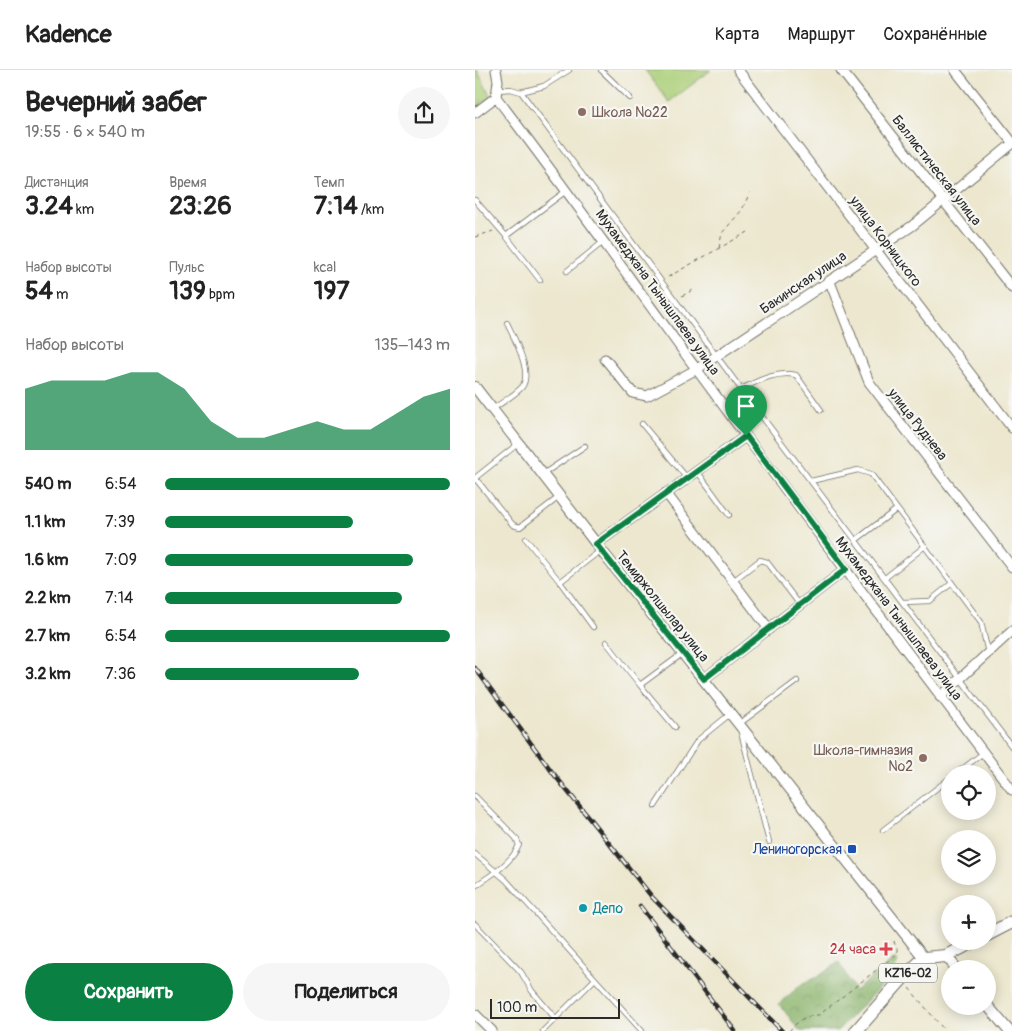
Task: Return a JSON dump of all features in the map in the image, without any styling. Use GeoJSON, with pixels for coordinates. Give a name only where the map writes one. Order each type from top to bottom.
{"type":"FeatureCollection","features":[{"type":"Feature","properties":{"kind":"main road"},"geometry":{"type":"LineString","coordinates":[[996,930],[1012,922]]}},
{"type":"Feature","properties":{"kind":"main road","name":"KZ16-02"},"geometry":{"type":"LineString","coordinates":[[856,1030],[902,979],[924,958],[946,956],[958,950]]}},
{"type":"Feature","properties":{"kind":"street"},"geometry":{"type":"LineString","coordinates":[[475,113],[497,93],[498,81],[496,70]]}},
{"type":"Feature","properties":{"kind":"street","name":"улица Корницкого"},"geometry":{"type":"LineString","coordinates":[[738,70],[1012,428]]}},
{"type":"Feature","properties":{"kind":"street","name":"Баллистическая улица"},"geometry":{"type":"LineString","coordinates":[[841,70],[1012,288]]}},
{"type":"Feature","properties":{"kind":"street"},"geometry":{"type":"LineString","coordinates":[[955,70],[1012,143]]}},
{"type":"Feature","properties":{"kind":"street","name":"Мухамеджана Тынышпаева улица"},"geometry":{"type":"LineString","coordinates":[[497,93],[746,436],[940,697],[1012,790]]}},
{"type":"Feature","properties":{"kind":"street","name":"Бакинская улица"},"geometry":{"type":"LineString","coordinates":[[605,359],[633,393],[647,396],[697,369],[912,226],[1012,143]]}},
{"type":"Feature","properties":{"kind":"street","name":"улица Руднева"},"geometry":{"type":"LineString","coordinates":[[830,282],[869,382],[1012,567]]}},
{"type":"Feature","properties":{"kind":"street","name":"Темиржолшылар улица"},"geometry":{"type":"LineString","coordinates":[[475,387],[559,498],[924,958]]}},
{"type":"Feature","properties":{"kind":"street"},"geometry":{"type":"LineString","coordinates":[[598,547],[666,493],[746,436]]}},
{"type":"Feature","properties":{"kind":"street"},"geometry":{"type":"LineString","coordinates":[[666,493],[769,629]]}},
{"type":"Feature","properties":{"kind":"street"},"geometry":{"type":"LineString","coordinates":[[704,679],[846,569]]}},
{"type":"Feature","properties":{"kind":"street"},"geometry":{"type":"LineString","coordinates":[[940,697],[1012,631]]}},
{"type":"Feature","properties":{"kind":"street"},"geometry":{"type":"LineString","coordinates":[[946,956],[949,960]]}},
{"type":"Feature","properties":{"kind":"street"},"geometry":{"type":"LineString","coordinates":[[475,1014],[492,1031]]}},
{"type":"Feature","properties":{"kind":"street"},"geometry":{"type":"LineString","coordinates":[[995,1015],[1009,1031]]}},
{"type":"Feature","properties":{"kind":"lane"},"geometry":{"type":"LineString","coordinates":[[497,93],[511,89],[521,92],[544,86],[569,70]]}},
{"type":"Feature","properties":{"kind":"lane"},"geometry":{"type":"LineString","coordinates":[[601,70],[630,98]]}},
{"type":"Feature","properties":{"kind":"lane"},"geometry":{"type":"LineString","coordinates":[[521,92],[716,356],[1012,747]]}},
{"type":"Feature","properties":{"kind":"lane"},"geometry":{"type":"LineString","coordinates":[[506,236],[567,190]]}},
{"type":"Feature","properties":{"kind":"lane"},"geometry":{"type":"LineString","coordinates":[[475,200],[540,280]]}},
{"type":"Feature","properties":{"kind":"lane"},"geometry":{"type":"LineString","coordinates":[[567,271],[604,241]]}},
{"type":"Feature","properties":{"kind":"lane"},"geometry":{"type":"LineString","coordinates":[[492,409],[521,388],[525,381],[523,360],[507,323]]}},
{"type":"Feature","properties":{"kind":"lane"},"geometry":{"type":"LineString","coordinates":[[741,389],[785,373],[796,375],[821,410]]}},
{"type":"Feature","properties":{"kind":"lane"},"geometry":{"type":"LineString","coordinates":[[642,424],[687,478]]}},
{"type":"Feature","properties":{"kind":"lane"},"geometry":{"type":"LineString","coordinates":[[519,444],[475,478],[513,525],[520,527],[559,498]]}},
{"type":"Feature","properties":{"kind":"lane"},"geometry":{"type":"LineString","coordinates":[[542,474],[585,446]]}},
{"type":"Feature","properties":{"kind":"lane"},"geometry":{"type":"LineString","coordinates":[[811,481],[858,470],[871,474],[981,622],[988,653]]}},
{"type":"Feature","properties":{"kind":"lane"},"geometry":{"type":"LineString","coordinates":[[697,471],[729,514]]}},
{"type":"Feature","properties":{"kind":"lane"},"geometry":{"type":"LineString","coordinates":[[856,540],[897,509]]}},
{"type":"Feature","properties":{"kind":"lane"},"geometry":{"type":"LineString","coordinates":[[526,540],[593,627]]}},
{"type":"Feature","properties":{"kind":"lane"},"geometry":{"type":"LineString","coordinates":[[885,578],[925,546]]}},
{"type":"Feature","properties":{"kind":"lane"},"geometry":{"type":"LineString","coordinates":[[560,582],[598,547]]}},
{"type":"Feature","properties":{"kind":"lane"},"geometry":{"type":"LineString","coordinates":[[733,581],[760,560],[767,562],[800,605]]}},
{"type":"Feature","properties":{"kind":"lane"},"geometry":{"type":"LineString","coordinates":[[903,602],[930,601],[953,583]]}},
{"type":"Feature","properties":{"kind":"lane"},"geometry":{"type":"LineString","coordinates":[[605,642],[675,727]]}},
{"type":"Feature","properties":{"kind":"lane"},"geometry":{"type":"LineString","coordinates":[[641,685],[683,653]]}},
{"type":"Feature","properties":{"kind":"lane"},"geometry":{"type":"LineString","coordinates":[[769,842],[739,723],[797,682]]}},
{"type":"Feature","properties":{"kind":"lane"},"geometry":{"type":"LineString","coordinates":[[655,806],[698,740],[731,713]]}},
{"type":"Feature","properties":{"kind":"lane"},"geometry":{"type":"LineString","coordinates":[[968,765],[983,753]]}},
{"type":"Feature","properties":{"kind":"lane"},"geometry":{"type":"LineString","coordinates":[[883,830],[941,785]]}},
{"type":"Feature","properties":{"kind":"lane"},"geometry":{"type":"LineString","coordinates":[[475,796],[516,838],[519,845],[517,851],[496,872],[475,886]]}},
{"type":"Feature","properties":{"kind":"lane"},"geometry":{"type":"LineString","coordinates":[[475,854],[506,880],[642,1031]]}},
{"type":"Feature","properties":{"kind":"lane"},"geometry":{"type":"LineString","coordinates":[[475,924],[521,972],[532,991],[555,1018]]}},
{"type":"Feature","properties":{"kind":"lane"},"geometry":{"type":"LineString","coordinates":[[543,1031],[595,978]]}},
{"type":"Feature","properties":{"kind":"path"},"geometry":{"type":"LineString","coordinates":[[719,249],[722,233],[741,210],[749,192]]}},
{"type":"Feature","properties":{"kind":"path"},"geometry":{"type":"LineString","coordinates":[[475,237],[500,229]]}},
{"type":"Feature","properties":{"kind":"path"},"geometry":{"type":"LineString","coordinates":[[661,282],[748,232]]}},
{"type":"Feature","properties":{"kind":"path"},"geometry":{"type":"LineString","coordinates":[[675,300],[695,289]]}},
{"type":"Feature","properties":{"kind":"path"},"geometry":{"type":"LineString","coordinates":[[789,1031],[801,1018],[819,1015],[893,957],[898,951],[894,942],[897,924]]}},
{"type":"Feature","properties":{"kind":"path"},"geometry":{"type":"LineString","coordinates":[[902,979],[945,1031]]}},
{"type":"Feature","properties":{"kind":"green space"},"geometry":{"type":"Polygon","coordinates":[[[475,70],[477,70],[491,97],[475,109],[475,70]]]}},
{"type":"Feature","properties":{"kind":"green space"},"geometry":{"type":"Polygon","coordinates":[[[645,70],[711,70],[669,102],[645,70]]]}},
{"type":"Feature","properties":{"kind":"green space"},"geometry":{"type":"Polygon","coordinates":[[[894,959],[898,962],[892,975],[837,1031],[800,1031],[779,1004],[803,983],[818,977],[839,962],[855,991],[894,959]]]}},
{"type":"Feature","properties":{"kind":"railway"},"geometry":{"type":"LineString","coordinates":[[475,668],[553,773],[652,897],[782,1031]]}},
{"type":"Feature","properties":{"kind":"railway"},"geometry":{"type":"LineString","coordinates":[[640,906],[735,1031]]}},
{"type":"Feature","properties":{"kind":"place","name":"Школа №22"},"geometry":{"type":"Point","coordinates":[582,112]}},
{"type":"Feature","properties":{"kind":"place","name":"Школа-гимназия №2"},"geometry":{"type":"Point","coordinates":[923,758]}},
{"type":"Feature","properties":{"kind":"place","name":"Лениногорская"},"geometry":{"type":"Point","coordinates":[852,849]}},
{"type":"Feature","properties":{"kind":"place","name":"Депо"},"geometry":{"type":"Point","coordinates":[583,908]}},
{"type":"Feature","properties":{"kind":"place","name":"24 часа"},"geometry":{"type":"Point","coordinates":[886,949]}},
{"type":"Feature","properties":{"kind":"route"},"geometry":{"type":"LineString","coordinates":[[746,436],[846,569],[704,679],[596,544],[746,436]]}}]}
